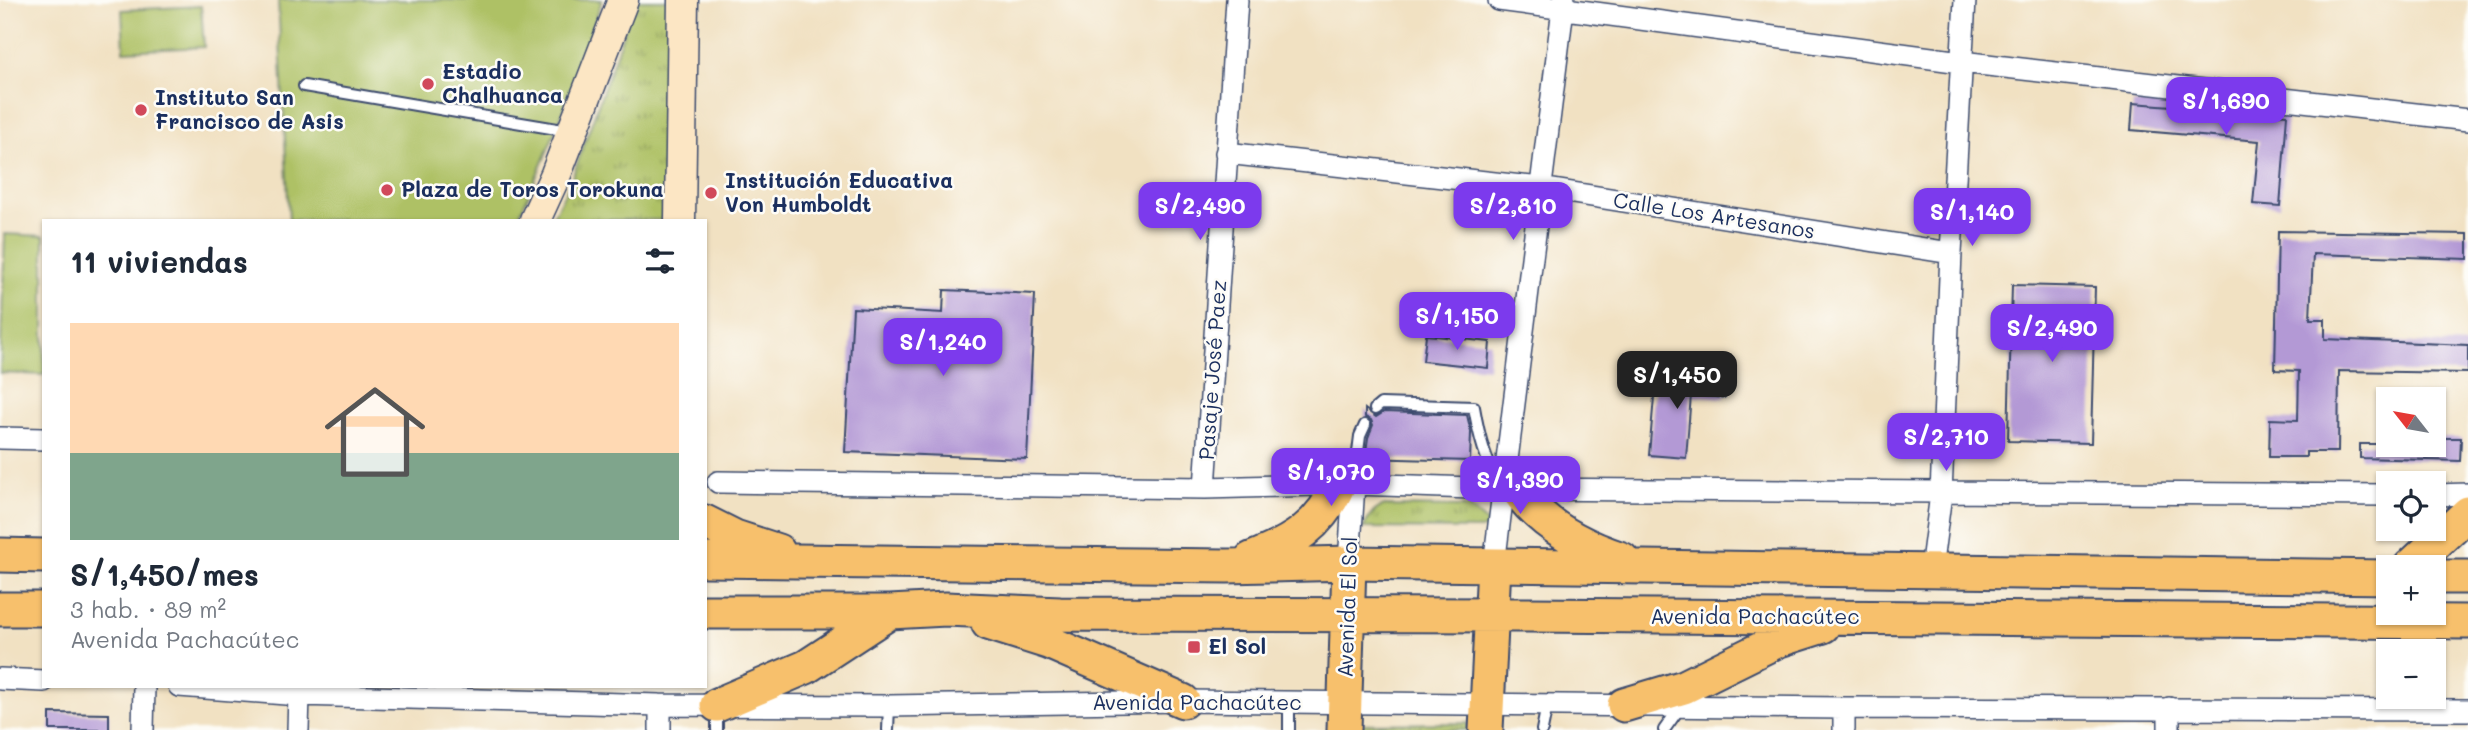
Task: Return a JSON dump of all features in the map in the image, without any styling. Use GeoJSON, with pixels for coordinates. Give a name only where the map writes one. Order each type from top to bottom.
{"type":"FeatureCollection","features":[{"type":"Feature","properties":{"kind":"main road"},"geometry":{"type":"LineString","coordinates":[[1227,566],[1270,552],[1310,527],[1347,484]]}},
{"type":"Feature","properties":{"kind":"main road"},"geometry":{"type":"LineString","coordinates":[[1510,489],[1564,533],[1594,548],[1644,566]]}},
{"type":"Feature","properties":{"kind":"main road"},"geometry":{"type":"LineString","coordinates":[[2423,555],[2468,513]]}},
{"type":"Feature","properties":{"kind":"main road"},"geometry":{"type":"LineString","coordinates":[[707,523],[735,537],[770,549],[829,561]]}},
{"type":"Feature","properties":{"kind":"main road"},"geometry":{"type":"LineString","coordinates":[[3,559],[42,556]]}},
{"type":"Feature","properties":{"kind":"main road"},"geometry":{"type":"LineString","coordinates":[[707,560],[1227,566],[1349,563],[2376,576]]}},
{"type":"Feature","properties":{"kind":"main road","name":"Avenida El Sol"},"geometry":{"type":"LineString","coordinates":[[1344,717],[1349,563]]}},
{"type":"Feature","properties":{"kind":"main road"},"geometry":{"type":"LineString","coordinates":[[1486,717],[1494,565]]}},
{"type":"Feature","properties":{"kind":"main road"},"geometry":{"type":"LineString","coordinates":[[2446,577],[2468,577]]}},
{"type":"Feature","properties":{"kind":"main road"},"geometry":{"type":"LineString","coordinates":[[3,606],[42,609]]}},
{"type":"Feature","properties":{"kind":"main road"},"geometry":{"type":"LineString","coordinates":[[946,609],[1048,642],[1183,701]]}},
{"type":"Feature","properties":{"kind":"main road","name":"Avenida Pachacútec"},"geometry":{"type":"LineString","coordinates":[[707,612],[890,612],[946,609],[1060,614],[2468,622]]}},
{"type":"Feature","properties":{"kind":"main road"},"geometry":{"type":"LineString","coordinates":[[717,718],[806,667],[890,612]]}},
{"type":"Feature","properties":{"kind":"main road"},"geometry":{"type":"LineString","coordinates":[[1624,705],[1684,687],[1779,640],[1848,617]]}},
{"type":"Feature","properties":{"kind":"street"},"geometry":{"type":"LineString","coordinates":[[536,219],[623,0]]}},
{"type":"Feature","properties":{"kind":"street"},"geometry":{"type":"LineString","coordinates":[[680,219],[683,0]]}},
{"type":"Feature","properties":{"kind":"street","name":"Pasaje José Paez"},"geometry":{"type":"LineString","coordinates":[[1205,488],[1237,0]]}},
{"type":"Feature","properties":{"kind":"street"},"geometry":{"type":"LineString","coordinates":[[1499,0],[1563,4],[1961,62],[2468,120]]}},
{"type":"Feature","properties":{"kind":"street"},"geometry":{"type":"LineString","coordinates":[[1931,570],[1941,494],[1965,0]]}},
{"type":"Feature","properties":{"kind":"street"},"geometry":{"type":"LineString","coordinates":[[1494,565],[1510,489],[1563,4]]}},
{"type":"Feature","properties":{"kind":"street","name":"Calle Los Artesanos"},"geometry":{"type":"LineString","coordinates":[[1226,153],[1541,188],[1951,253]]}},
{"type":"Feature","properties":{"kind":"street"},"geometry":{"type":"LineString","coordinates":[[0,438],[42,439]]}},
{"type":"Feature","properties":{"kind":"street"},"geometry":{"type":"LineString","coordinates":[[718,482],[1205,488],[1347,484],[1510,489],[1941,494],[2376,495]]}},
{"type":"Feature","properties":{"kind":"street","name":"Avenida El Sol"},"geometry":{"type":"LineString","coordinates":[[1347,484],[1349,563]]}},
{"type":"Feature","properties":{"kind":"street"},"geometry":{"type":"LineString","coordinates":[[2446,495],[2468,494]]}},
{"type":"Feature","properties":{"kind":"street"},"geometry":{"type":"LineString","coordinates":[[0,679],[42,681]]}},
{"type":"Feature","properties":{"kind":"street"},"geometry":{"type":"LineString","coordinates":[[143,730],[144,688]]}},
{"type":"Feature","properties":{"kind":"street","name":"Avenida Pachacútec"},"geometry":{"type":"LineString","coordinates":[[206,688],[299,695],[660,705],[717,718],[889,706],[1183,701],[1289,703],[1344,717],[1486,717],[1546,705],[2468,710]]}},
{"type":"Feature","properties":{"kind":"street"},"geometry":{"type":"LineString","coordinates":[[299,695],[299,730]]}},
{"type":"Feature","properties":{"kind":"street"},"geometry":{"type":"LineString","coordinates":[[660,705],[660,730]]}},
{"type":"Feature","properties":{"kind":"street"},"geometry":{"type":"LineString","coordinates":[[1844,708],[1844,730]]}},
{"type":"Feature","properties":{"kind":"street"},"geometry":{"type":"LineString","coordinates":[[2169,708],[2169,730]]}},
{"type":"Feature","properties":{"kind":"lane"},"geometry":{"type":"LineString","coordinates":[[304,86],[556,129],[571,135]]}},
{"type":"Feature","properties":{"kind":"lane"},"geometry":{"type":"LineString","coordinates":[[1375,409],[1381,404],[1474,407],[1475,438],[1488,466],[1510,489]]}},
{"type":"Feature","properties":{"kind":"lane"},"geometry":{"type":"LineString","coordinates":[[1347,484],[1363,433]]}},
{"type":"Feature","properties":{"kind":"lane"},"geometry":{"type":"LineString","coordinates":[[1289,703],[1289,730]]}},
{"type":"Feature","properties":{"kind":"lane"},"geometry":{"type":"LineString","coordinates":[[1542,730],[1546,705]]}},
{"type":"Feature","properties":{"kind":"lane"},"geometry":{"type":"LineString","coordinates":[[1664,730],[1681,705]]}},
{"type":"Feature","properties":{"kind":"lane"},"geometry":{"type":"LineString","coordinates":[[888,730],[889,706]]}},
{"type":"Feature","properties":{"kind":"green space","name":"Estadio Chalhuanca"},"geometry":{"type":"Polygon","coordinates":[[[278,0],[602,0],[563,112],[517,219],[289,219],[278,0]]]}},
{"type":"Feature","properties":{"kind":"green space"},"geometry":{"type":"Polygon","coordinates":[[[635,0],[673,0],[662,219],[552,219],[571,181],[635,0]]]}},
{"type":"Feature","properties":{"kind":"green space"},"geometry":{"type":"Polygon","coordinates":[[[201,6],[204,47],[124,51],[122,10],[201,6]]]}},
{"type":"Feature","properties":{"kind":"green space"},"geometry":{"type":"Polygon","coordinates":[[[5,234],[42,236],[42,375],[0,373],[5,234]]]}},
{"type":"Feature","properties":{"kind":"green space"},"geometry":{"type":"Polygon","coordinates":[[[1382,506],[1469,507],[1488,523],[1486,529],[1363,528],[1372,513],[1382,506]]]}},
{"type":"Feature","properties":{"kind":"green space"},"geometry":{"type":"Polygon","coordinates":[[[1468,723],[1468,730],[1359,730],[1359,724],[1468,723]]]}},
{"type":"Feature","properties":{"kind":"building"},"geometry":{"type":"Polygon","coordinates":[[[2133,103],[2287,115],[2280,206],[2253,204],[2259,141],[2131,130],[2133,103]]]}},
{"type":"Feature","properties":{"kind":"building"},"geometry":{"type":"Polygon","coordinates":[[[2278,231],[2468,234],[2468,259],[2313,254],[2310,319],[2325,319],[2325,339],[2468,345],[2468,373],[2339,371],[2338,452],[2306,452],[2306,457],[2269,457],[2270,419],[2298,420],[2299,371],[2275,370],[2278,231]]]}},
{"type":"Feature","properties":{"kind":"building"},"geometry":{"type":"Polygon","coordinates":[[[2012,285],[2095,287],[2091,443],[2008,441],[2012,285]]]}},
{"type":"Feature","properties":{"kind":"building"},"geometry":{"type":"Polygon","coordinates":[[[944,290],[1035,294],[1027,459],[845,452],[853,308],[943,313],[944,290]]]}},
{"type":"Feature","properties":{"kind":"building"},"geometry":{"type":"Polygon","coordinates":[[[1426,335],[1490,342],[1488,368],[1423,361],[1426,335]]]}},
{"type":"Feature","properties":{"kind":"building"},"geometry":{"type":"Polygon","coordinates":[[[1656,374],[1726,379],[1725,398],[1691,395],[1686,458],[1649,455],[1656,374]]]}},
{"type":"Feature","properties":{"kind":"building"},"geometry":{"type":"Polygon","coordinates":[[[1365,409],[1376,417],[1384,412],[1467,415],[1471,432],[1470,461],[1365,458],[1373,425],[1371,420],[1365,417],[1365,409]]]}},
{"type":"Feature","properties":{"kind":"building"},"geometry":{"type":"Polygon","coordinates":[[[2446,438],[2461,438],[2460,461],[2360,458],[2360,444],[2376,444],[2376,457],[2446,457],[2446,438]]]}},
{"type":"Feature","properties":{"kind":"building"},"geometry":{"type":"Polygon","coordinates":[[[50,713],[109,714],[109,730],[50,730],[50,713]]]}},
{"type":"Feature","properties":{"kind":"place","name":"Estadio Chalhuanca"},"geometry":{"type":"Point","coordinates":[428,84]}},
{"type":"Feature","properties":{"kind":"place","name":"Instituto San Francisco de Asis"},"geometry":{"type":"Point","coordinates":[141,110]}},
{"type":"Feature","properties":{"kind":"place","name":"Plaza de Toros Torokuna"},"geometry":{"type":"Point","coordinates":[387,190]}},
{"type":"Feature","properties":{"kind":"place","name":"Institución Educativa Von Humboldt"},"geometry":{"type":"Point","coordinates":[711,193]}},
{"type":"Feature","properties":{"kind":"place","name":"El Sol"},"geometry":{"type":"Point","coordinates":[1194,647]}}]}
